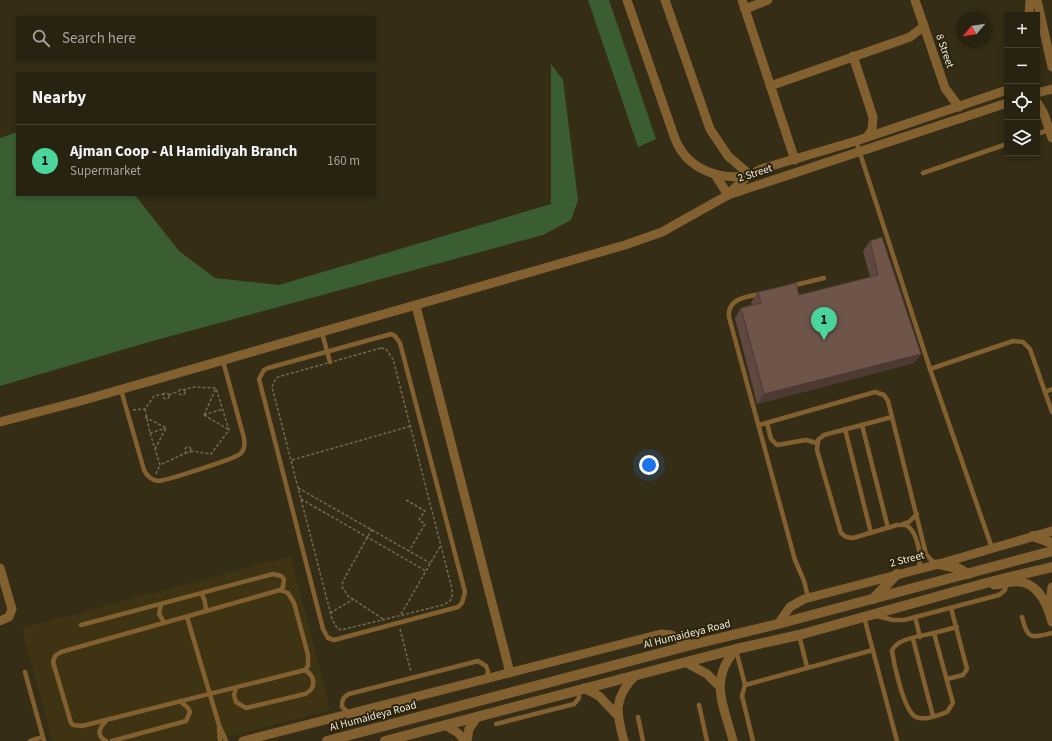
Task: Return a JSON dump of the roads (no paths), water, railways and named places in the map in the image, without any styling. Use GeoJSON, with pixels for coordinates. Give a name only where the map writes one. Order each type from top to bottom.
{"type":"FeatureCollection","features":[{"type":"Feature","properties":{"kind":"street"},"geometry":{"type":"LineString","coordinates":[[627,0],[677,146],[688,161],[716,176],[732,178],[749,175]]}},
{"type":"Feature","properties":{"kind":"street"},"geometry":{"type":"LineString","coordinates":[[665,0],[710,129],[728,156],[749,175]]}},
{"type":"Feature","properties":{"kind":"street"},"geometry":{"type":"LineString","coordinates":[[768,0],[743,4],[795,160]]}},
{"type":"Feature","properties":{"kind":"street","name":"8 Street"},"geometry":{"type":"LineString","coordinates":[[915,0],[945,88],[951,99],[959,107]]}},
{"type":"Feature","properties":{"kind":"street"},"geometry":{"type":"LineString","coordinates":[[1029,12],[1030,0]]}},
{"type":"Feature","properties":{"kind":"street"},"geometry":{"type":"LineString","coordinates":[[1037,0],[1052,67]]}},
{"type":"Feature","properties":{"kind":"street"},"geometry":{"type":"LineString","coordinates":[[770,86],[910,37],[924,26]]}},
{"type":"Feature","properties":{"kind":"street"},"geometry":{"type":"LineString","coordinates":[[853,56],[873,117],[872,130],[867,138]]}},
{"type":"Feature","properties":{"kind":"street"},"geometry":{"type":"LineString","coordinates":[[1040,92],[1052,89]]}},
{"type":"Feature","properties":{"kind":"street","name":"2 Street"},"geometry":{"type":"LineString","coordinates":[[728,195],[749,175],[761,169],[867,138],[1004,91]]}},
{"type":"Feature","properties":{"kind":"street","name":"2 Street"},"geometry":{"type":"LineString","coordinates":[[728,195],[1004,104]]}},
{"type":"Feature","properties":{"kind":"street"},"geometry":{"type":"LineString","coordinates":[[1040,106],[1051,134]]}},
{"type":"Feature","properties":{"kind":"street"},"geometry":{"type":"LineString","coordinates":[[0,422],[121,390],[644,240],[728,195],[716,176]]}},
{"type":"Feature","properties":{"kind":"street"},"geometry":{"type":"LineString","coordinates":[[416,306],[510,674]]}},
{"type":"Feature","properties":{"kind":"street","name":"2 Street"},"geometry":{"type":"LineString","coordinates":[[778,624],[790,608],[799,601],[808,597],[939,564],[1052,531]]}},
{"type":"Feature","properties":{"kind":"street"},"geometry":{"type":"LineString","coordinates":[[1034,536],[1052,543]]}},
{"type":"Feature","properties":{"kind":"street","name":"Al Humaideya Road"},"geometry":{"type":"LineString","coordinates":[[327,741],[1052,551]]}},
{"type":"Feature","properties":{"kind":"street"},"geometry":{"type":"LineString","coordinates":[[939,564],[957,568],[968,574]]}},
{"type":"Feature","properties":{"kind":"street"},"geometry":{"type":"LineString","coordinates":[[385,741],[685,662],[798,635],[986,583],[1052,567]]}},
{"type":"Feature","properties":{"kind":"street"},"geometry":{"type":"LineString","coordinates":[[0,568],[9,598],[6,613],[0,620]]}},
{"type":"Feature","properties":{"kind":"street"},"geometry":{"type":"LineString","coordinates":[[873,599],[897,574]]}},
{"type":"Feature","properties":{"kind":"street"},"geometry":{"type":"LineString","coordinates":[[986,583],[994,586],[1020,582],[1032,587],[1043,598],[1049,610],[1052,622]]}},
{"type":"Feature","properties":{"kind":"street"},"geometry":{"type":"LineString","coordinates":[[1049,610],[1052,587]]}},
{"type":"Feature","properties":{"kind":"street"},"geometry":{"type":"LineString","coordinates":[[243,741],[510,674],[661,634],[671,635],[691,645]]}},
{"type":"Feature","properties":{"kind":"street"},"geometry":{"type":"LineString","coordinates":[[733,741],[719,686],[722,670],[736,649]]}},
{"type":"Feature","properties":{"kind":"street"},"geometry":{"type":"LineString","coordinates":[[685,662],[707,674],[719,686]]}},
{"type":"Feature","properties":{"kind":"street"},"geometry":{"type":"LineString","coordinates":[[624,741],[617,715],[620,697],[629,682],[636,675]]}},
{"type":"Feature","properties":{"kind":"street"},"geometry":{"type":"LineString","coordinates":[[581,689],[599,696],[617,715]]}},
{"type":"Feature","properties":{"kind":"street"},"geometry":{"type":"LineString","coordinates":[[466,741],[469,729],[477,717]]}},
{"type":"Feature","properties":{"kind":"street"},"geometry":{"type":"LineString","coordinates":[[445,725],[458,733],[466,741]]}},
{"type":"Feature","properties":{"kind":"lane"},"geometry":{"type":"LineString","coordinates":[[1040,134],[1051,134]]}},
{"type":"Feature","properties":{"kind":"lane"},"geometry":{"type":"LineString","coordinates":[[856,141],[930,369],[992,548]]}},
{"type":"Feature","properties":{"kind":"lane"},"geometry":{"type":"LineString","coordinates":[[923,173],[1004,145]]}},
{"type":"Feature","properties":{"kind":"lane"},"geometry":{"type":"LineString","coordinates":[[786,288],[824,278]]}},
{"type":"Feature","properties":{"kind":"lane"},"geometry":{"type":"LineString","coordinates":[[770,291],[736,300],[730,306],[729,314],[795,560],[804,581],[808,597]]}},
{"type":"Feature","properties":{"kind":"lane"},"geometry":{"type":"LineString","coordinates":[[322,333],[330,362]]}},
{"type":"Feature","properties":{"kind":"lane"},"geometry":{"type":"LineString","coordinates":[[391,334],[395,336],[400,344],[465,592],[465,598],[458,607],[334,640],[328,638],[322,628],[259,379],[264,370],[268,368],[327,353],[391,334]]}},
{"type":"Feature","properties":{"kind":"lane"},"geometry":{"type":"LineString","coordinates":[[930,369],[1018,341],[1027,345],[1030,349],[1052,412]]}},
{"type":"Feature","properties":{"kind":"lane"},"geometry":{"type":"LineString","coordinates":[[121,390],[144,470],[153,480],[166,479],[233,458],[239,455],[243,450],[245,444],[244,438],[223,361]]}},
{"type":"Feature","properties":{"kind":"lane"},"geometry":{"type":"LineString","coordinates":[[1045,392],[1052,389]]}},
{"type":"Feature","properties":{"kind":"lane"},"geometry":{"type":"LineString","coordinates":[[758,425],[875,392],[881,393],[886,397],[892,418],[926,554],[931,560],[939,564]]}},
{"type":"Feature","properties":{"kind":"lane"},"geometry":{"type":"LineString","coordinates":[[892,418],[824,435],[817,443],[817,450],[839,530],[843,536],[850,538],[903,524],[909,522],[917,514]]}},
{"type":"Feature","properties":{"kind":"lane"},"geometry":{"type":"LineString","coordinates":[[767,422],[771,439],[776,446],[806,440],[817,443]]}},
{"type":"Feature","properties":{"kind":"lane"},"geometry":{"type":"LineString","coordinates":[[862,425],[888,528]]}},
{"type":"Feature","properties":{"kind":"lane"},"geometry":{"type":"LineString","coordinates":[[845,429],[871,533]]}},
{"type":"Feature","properties":{"kind":"lane"},"geometry":{"type":"LineString","coordinates":[[903,524],[909,526],[913,532],[920,558],[917,569]]}},
{"type":"Feature","properties":{"kind":"lane"},"geometry":{"type":"LineString","coordinates":[[81,625],[278,574],[284,579],[283,587],[280,590]]}},
{"type":"Feature","properties":{"kind":"lane"},"geometry":{"type":"LineString","coordinates":[[897,741],[873,650],[869,616],[893,620],[915,617],[999,595],[1005,590],[1007,583]]}},
{"type":"Feature","properties":{"kind":"lane"},"geometry":{"type":"LineString","coordinates":[[280,590],[288,593],[294,603],[308,655],[308,666],[305,670],[107,720],[78,726],[71,722],[53,662],[55,656],[61,652],[280,590]]}},
{"type":"Feature","properties":{"kind":"lane"},"geometry":{"type":"LineString","coordinates":[[202,594],[206,611]]}},
{"type":"Feature","properties":{"kind":"lane"},"geometry":{"type":"LineString","coordinates":[[161,604],[160,614],[164,622]]}},
{"type":"Feature","properties":{"kind":"lane"},"geometry":{"type":"LineString","coordinates":[[947,679],[963,675],[967,669],[952,608]]}},
{"type":"Feature","properties":{"kind":"lane"},"geometry":{"type":"LineString","coordinates":[[187,616],[219,725],[226,741]]}},
{"type":"Feature","properties":{"kind":"lane"},"geometry":{"type":"LineString","coordinates":[[915,617],[920,637]]}},
{"type":"Feature","properties":{"kind":"lane"},"geometry":{"type":"LineString","coordinates":[[1022,617],[1026,633],[1030,636],[1034,637],[1052,632]]}},
{"type":"Feature","properties":{"kind":"lane"},"geometry":{"type":"LineString","coordinates":[[934,633],[953,700],[952,707],[947,712],[933,716],[922,718],[916,717],[906,705],[892,651],[896,644],[934,633],[957,627]]}},
{"type":"Feature","properties":{"kind":"lane"},"geometry":{"type":"LineString","coordinates":[[798,635],[807,667]]}},
{"type":"Feature","properties":{"kind":"lane"},"geometry":{"type":"LineString","coordinates":[[913,639],[933,716]]}},
{"type":"Feature","properties":{"kind":"lane"},"geometry":{"type":"LineString","coordinates":[[736,649],[745,685],[742,696],[753,741]]}},
{"type":"Feature","properties":{"kind":"lane"},"geometry":{"type":"LineString","coordinates":[[745,685],[873,650]]}},
{"type":"Feature","properties":{"kind":"lane"},"geometry":{"type":"LineString","coordinates":[[350,714],[345,712],[342,707],[344,697],[349,694],[412,677],[478,661],[486,666],[488,676],[485,680]]}},
{"type":"Feature","properties":{"kind":"lane"},"geometry":{"type":"LineString","coordinates":[[236,688],[234,695],[236,702],[246,708],[305,694],[311,689],[314,682],[311,675],[305,670]]}},
{"type":"Feature","properties":{"kind":"lane"},"geometry":{"type":"LineString","coordinates":[[25,672],[43,739],[30,741]]}},
{"type":"Feature","properties":{"kind":"lane"},"geometry":{"type":"LineString","coordinates":[[496,724],[574,704],[579,698],[581,689]]}},
{"type":"Feature","properties":{"kind":"lane"},"geometry":{"type":"LineString","coordinates":[[112,741],[186,721],[190,712],[188,708],[180,701]]}},
{"type":"Feature","properties":{"kind":"lane"},"geometry":{"type":"LineString","coordinates":[[699,705],[707,741]]}},
{"type":"Feature","properties":{"kind":"lane"},"geometry":{"type":"LineString","coordinates":[[638,717],[643,741]]}},
{"type":"Feature","properties":{"kind":"lane"},"geometry":{"type":"LineString","coordinates":[[106,741],[101,738],[99,729],[107,720]]}},
{"type":"Feature","properties":{"kind":"lane"},"geometry":{"type":"LineString","coordinates":[[219,725],[220,741]]}},
{"type":"Feature","properties":{"kind":"place","name":"Ajman Coop - Al Hamidiyah Branch"},"geometry":{"type":"Point","coordinates":[824,340]}}]}
